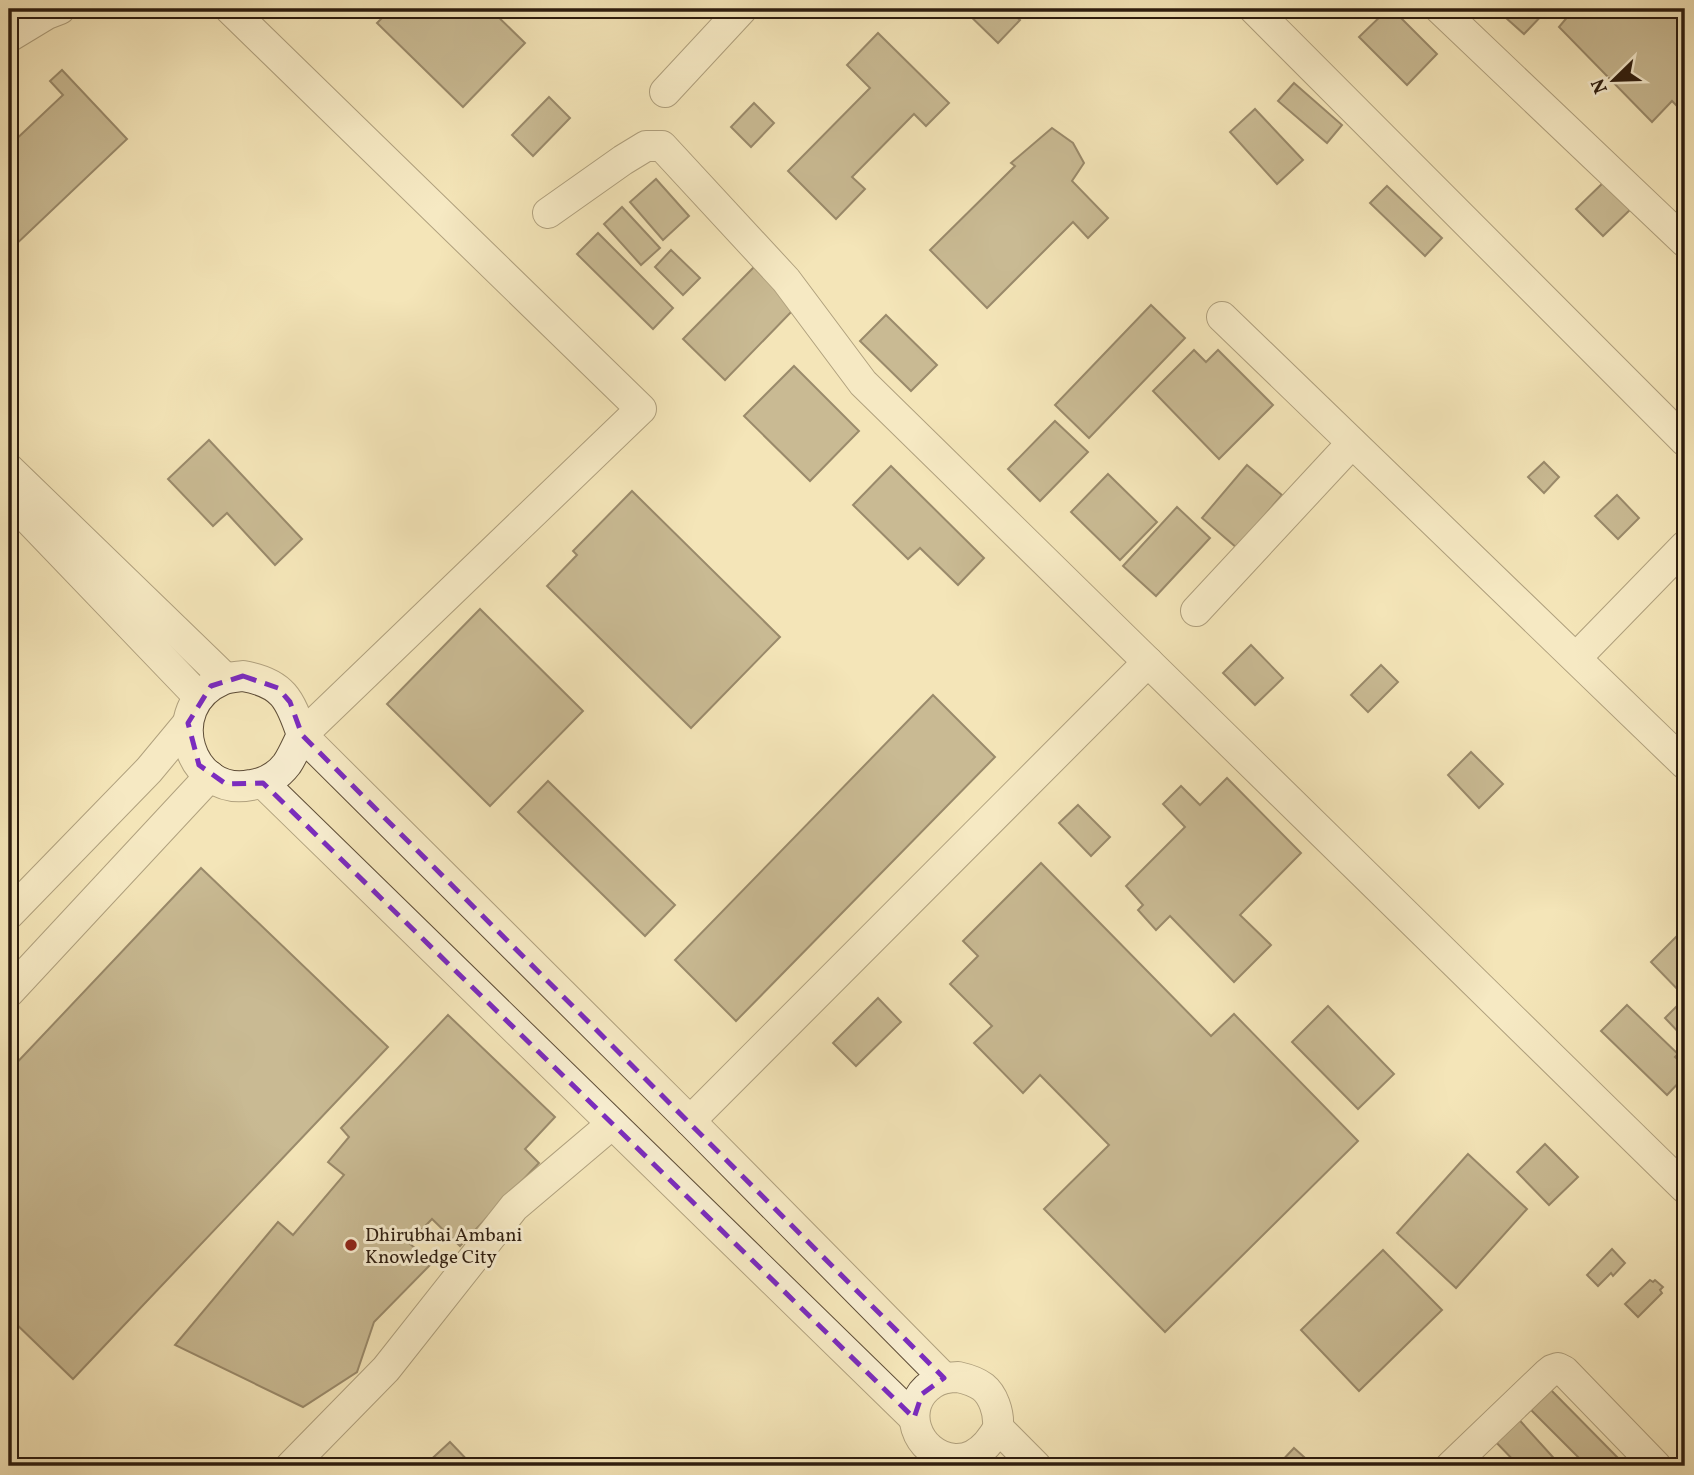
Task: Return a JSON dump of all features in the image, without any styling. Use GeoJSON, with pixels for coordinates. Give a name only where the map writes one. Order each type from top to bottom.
{"type":"FeatureCollection","features":[{"type":"Feature","properties":{"kind":"street"},"geometry":{"type":"LineString","coordinates":[[9,37],[60,9]]}},
{"type":"Feature","properties":{"kind":"street"},"geometry":{"type":"LineString","coordinates":[[194,710],[188,737],[191,752],[210,776],[226,784],[244,787],[263,783],[276,776],[286,765],[302,735],[641,409],[230,9]]}},
{"type":"Feature","properties":{"kind":"street"},"geometry":{"type":"LineString","coordinates":[[665,92],[742,9]]}},
{"type":"Feature","properties":{"kind":"street"},"geometry":{"type":"LineString","coordinates":[[1254,9],[1685,441]]}},
{"type":"Feature","properties":{"kind":"street"},"geometry":{"type":"LineString","coordinates":[[1440,9],[1685,242]]}},
{"type":"Feature","properties":{"kind":"street"},"geometry":{"type":"LineString","coordinates":[[548,213],[646,146],[663,146],[786,280],[863,383],[1685,1188]]}},
{"type":"Feature","properties":{"kind":"street"},"geometry":{"type":"LineString","coordinates":[[1222,317],[1685,764]]}},
{"type":"Feature","properties":{"kind":"street"},"geometry":{"type":"LineString","coordinates":[[1196,611],[1352,443]]}},
{"type":"Feature","properties":{"kind":"street"},"geometry":{"type":"LineString","coordinates":[[9,469],[225,678]]}},
{"type":"Feature","properties":{"kind":"street"},"geometry":{"type":"LineString","coordinates":[[9,499],[194,710]]}},
{"type":"Feature","properties":{"kind":"street"},"geometry":{"type":"LineString","coordinates":[[1576,658],[1685,547]]}},
{"type":"Feature","properties":{"kind":"street"},"geometry":{"type":"LineString","coordinates":[[690,1121],[1148,662]]}},
{"type":"Feature","properties":{"kind":"street"},"geometry":{"type":"LineString","coordinates":[[9,914],[149,770],[211,686],[225,678],[243,676],[262,679],[278,688],[290,702],[302,735],[944,1378]]}},
{"type":"Feature","properties":{"kind":"street"},"geometry":{"type":"LineString","coordinates":[[9,992],[210,776]]}},
{"type":"Feature","properties":{"kind":"street"},"geometry":{"type":"LineString","coordinates":[[263,783],[914,1418]]}},
{"type":"Feature","properties":{"kind":"street"},"geometry":{"type":"LineString","coordinates":[[291,1466],[386,1369],[514,1207],[612,1124]]}},
{"type":"Feature","properties":{"kind":"street"},"geometry":{"type":"LineString","coordinates":[[1451,1466],[1547,1374],[1558,1368],[1564,1371],[1655,1466]]}},
{"type":"Feature","properties":{"kind":"street"},"geometry":{"type":"LineString","coordinates":[[998,1428],[982,1450],[970,1457],[944,1461],[923,1443],[916,1431],[916,1405],[931,1384],[944,1378],[972,1380],[984,1387],[992,1398],[998,1428],[1036,1466]]}},
{"type":"Feature","properties":{"kind":"highlighted area"},"geometry":{"type":"Polygon","coordinates":[[[243,676],[278,688],[290,702],[302,735],[944,1378],[922,1394],[914,1418],[263,783],[226,784],[199,765],[188,723],[211,686],[243,676]]]}},
{"type":"Feature","properties":{"kind":"building"},"geometry":{"type":"Polygon","coordinates":[[[391,9],[490,9],[525,43],[463,107],[377,23],[391,9]]]}},
{"type":"Feature","properties":{"kind":"building"},"geometry":{"type":"Polygon","coordinates":[[[963,9],[1008,9],[1020,20],[998,43],[963,9]]]}},
{"type":"Feature","properties":{"kind":"building"},"geometry":{"type":"Polygon","coordinates":[[[1388,9],[1392,9],[1437,54],[1407,85],[1359,37],[1388,9]]]}},
{"type":"Feature","properties":{"kind":"building"},"geometry":{"type":"Polygon","coordinates":[[[1496,9],[1548,9],[1524,34],[1496,9]]]}},
{"type":"Feature","properties":{"kind":"building"},"geometry":{"type":"Polygon","coordinates":[[[1574,9],[1685,9],[1685,114],[1672,101],[1652,122],[1559,27],[1574,9]]]}},
{"type":"Feature","properties":{"kind":"building"},"geometry":{"type":"Polygon","coordinates":[[[878,33],[949,103],[926,126],[914,114],[852,177],[865,189],[836,219],[788,171],[870,88],[847,65],[878,33]]]}},
{"type":"Feature","properties":{"kind":"building"},"geometry":{"type":"Polygon","coordinates":[[[62,70],[127,139],[9,251],[9,146],[63,95],[50,81],[62,70]]]}},
{"type":"Feature","properties":{"kind":"building"},"geometry":{"type":"Polygon","coordinates":[[[1294,83],[1342,125],[1327,143],[1278,101],[1294,83]]]}},
{"type":"Feature","properties":{"kind":"building"},"geometry":{"type":"Polygon","coordinates":[[[549,97],[570,118],[533,156],[512,135],[549,97]]]}},
{"type":"Feature","properties":{"kind":"building"},"geometry":{"type":"Polygon","coordinates":[[[754,103],[774,123],[751,147],[731,127],[754,103]]]}},
{"type":"Feature","properties":{"kind":"building"},"geometry":{"type":"Polygon","coordinates":[[[1255,109],[1303,160],[1277,184],[1230,132],[1255,109]]]}},
{"type":"Feature","properties":{"kind":"building"},"geometry":{"type":"Polygon","coordinates":[[[1052,128],[1073,143],[1084,163],[1072,181],[1108,218],[1088,238],[1073,222],[987,308],[930,250],[1015,166],[1011,163],[1052,128]]]}},
{"type":"Feature","properties":{"kind":"building"},"geometry":{"type":"Polygon","coordinates":[[[656,179],[689,216],[663,240],[630,202],[656,179]]]}},
{"type":"Feature","properties":{"kind":"building"},"geometry":{"type":"Polygon","coordinates":[[[1607,179],[1634,206],[1603,236],[1576,209],[1607,179]]]}},
{"type":"Feature","properties":{"kind":"building"},"geometry":{"type":"Polygon","coordinates":[[[1387,186],[1442,238],[1425,256],[1370,203],[1387,186]]]}},
{"type":"Feature","properties":{"kind":"building"},"geometry":{"type":"Polygon","coordinates":[[[622,207],[660,248],[641,265],[604,224],[622,207]]]}},
{"type":"Feature","properties":{"kind":"building"},"geometry":{"type":"Polygon","coordinates":[[[598,233],[673,308],[653,329],[577,254],[598,233]]]}},
{"type":"Feature","properties":{"kind":"building"},"geometry":{"type":"Polygon","coordinates":[[[671,250],[700,278],[683,295],[655,267],[671,250]]]}},
{"type":"Feature","properties":{"kind":"building"},"geometry":{"type":"Polygon","coordinates":[[[754,267],[795,308],[725,380],[683,339],[754,267]]]}},
{"type":"Feature","properties":{"kind":"building"},"geometry":{"type":"Polygon","coordinates":[[[1151,305],[1185,338],[1089,438],[1055,405],[1151,305]]]}},
{"type":"Feature","properties":{"kind":"building"},"geometry":{"type":"Polygon","coordinates":[[[886,315],[937,365],[911,391],[860,341],[886,315]]]}},
{"type":"Feature","properties":{"kind":"building"},"geometry":{"type":"Polygon","coordinates":[[[1194,350],[1206,362],[1218,350],[1273,405],[1219,459],[1153,391],[1194,350]]]}},
{"type":"Feature","properties":{"kind":"building"},"geometry":{"type":"Polygon","coordinates":[[[794,366],[859,431],[810,481],[744,416],[794,366]]]}},
{"type":"Feature","properties":{"kind":"building"},"geometry":{"type":"Polygon","coordinates":[[[1055,421],[1088,452],[1040,501],[1008,469],[1055,421]]]}},
{"type":"Feature","properties":{"kind":"building"},"geometry":{"type":"Polygon","coordinates":[[[209,440],[302,539],[275,565],[227,513],[213,526],[168,479],[209,440]]]}},
{"type":"Feature","properties":{"kind":"building"},"geometry":{"type":"Polygon","coordinates":[[[1544,462],[1559,477],[1544,493],[1528,477],[1544,462]]]}},
{"type":"Feature","properties":{"kind":"building"},"geometry":{"type":"Polygon","coordinates":[[[1247,465],[1282,495],[1237,548],[1202,518],[1247,465]]]}},
{"type":"Feature","properties":{"kind":"building"},"geometry":{"type":"Polygon","coordinates":[[[891,466],[984,558],[958,585],[920,548],[908,559],[853,505],[891,466]]]}},
{"type":"Feature","properties":{"kind":"building"},"geometry":{"type":"Polygon","coordinates":[[[1108,474],[1157,522],[1120,560],[1071,512],[1108,474]]]}},
{"type":"Feature","properties":{"kind":"building"},"geometry":{"type":"Polygon","coordinates":[[[632,491],[780,637],[691,728],[547,586],[577,555],[573,551],[632,491]]]}},
{"type":"Feature","properties":{"kind":"building"},"geometry":{"type":"Polygon","coordinates":[[[1617,495],[1639,518],[1618,539],[1595,516],[1617,495]]]}},
{"type":"Feature","properties":{"kind":"building"},"geometry":{"type":"Polygon","coordinates":[[[1177,507],[1210,538],[1156,596],[1123,566],[1177,507]]]}},
{"type":"Feature","properties":{"kind":"building"},"geometry":{"type":"Polygon","coordinates":[[[480,609],[583,711],[490,806],[387,704],[480,609]]]}},
{"type":"Feature","properties":{"kind":"building"},"geometry":{"type":"Polygon","coordinates":[[[1251,645],[1283,678],[1255,705],[1223,673],[1251,645]]]}},
{"type":"Feature","properties":{"kind":"building"},"geometry":{"type":"Polygon","coordinates":[[[1381,665],[1398,682],[1368,712],[1351,695],[1381,665]]]}},
{"type":"Feature","properties":{"kind":"building"},"geometry":{"type":"Polygon","coordinates":[[[933,695],[995,757],[736,1021],[675,960],[933,695]]]}},
{"type":"Feature","properties":{"kind":"building"},"geometry":{"type":"Polygon","coordinates":[[[1471,752],[1503,784],[1479,808],[1448,775],[1471,752]]]}},
{"type":"Feature","properties":{"kind":"building"},"geometry":{"type":"Polygon","coordinates":[[[1227,778],[1301,853],[1240,915],[1271,945],[1234,982],[1170,916],[1156,930],[1138,910],[1143,905],[1126,886],[1185,827],[1163,804],[1181,786],[1200,805],[1227,778]]]}},
{"type":"Feature","properties":{"kind":"building"},"geometry":{"type":"Polygon","coordinates":[[[548,781],[675,905],[645,936],[518,812],[548,781]]]}},
{"type":"Feature","properties":{"kind":"building"},"geometry":{"type":"Polygon","coordinates":[[[1078,805],[1110,837],[1091,856],[1059,823],[1078,805]]]}},
{"type":"Feature","properties":{"kind":"building"},"geometry":{"type":"Polygon","coordinates":[[[1041,863],[1211,1036],[1234,1014],[1358,1141],[1165,1332],[1044,1209],[1109,1145],[1040,1075],[1023,1093],[974,1043],[992,1026],[950,984],[978,956],[963,941],[1041,863]]]}},
{"type":"Feature","properties":{"kind":"building"},"geometry":{"type":"Polygon","coordinates":[[[201,868],[388,1047],[73,1379],[9,1317],[9,1071],[201,868]]]}},
{"type":"Feature","properties":{"kind":"building"},"geometry":{"type":"Polygon","coordinates":[[[1682,931],[1685,934],[1685,997],[1651,962],[1682,931]]]}},
{"type":"Feature","properties":{"kind":"building"},"geometry":{"type":"Polygon","coordinates":[[[878,998],[901,1022],[856,1066],[833,1043],[878,998]]]}},
{"type":"Feature","properties":{"kind":"building"},"geometry":{"type":"Polygon","coordinates":[[[1679,1004],[1685,1010],[1684,1038],[1665,1018],[1679,1004]]]}},
{"type":"Feature","properties":{"kind":"building"},"geometry":{"type":"Polygon","coordinates":[[[1627,1005],[1678,1054],[1675,1057],[1685,1066],[1685,1076],[1667,1095],[1601,1031],[1627,1005]]]}},
{"type":"Feature","properties":{"kind":"building"},"geometry":{"type":"Polygon","coordinates":[[[1328,1006],[1394,1074],[1358,1109],[1292,1042],[1328,1006]]]}},
{"type":"Feature","properties":{"kind":"building"},"geometry":{"type":"Polygon","coordinates":[[[448,1015],[555,1117],[525,1149],[539,1163],[460,1246],[432,1219],[409,1243],[432,1263],[374,1322],[357,1372],[303,1407],[175,1345],[278,1222],[293,1235],[344,1175],[328,1162],[349,1137],[341,1128],[448,1015]]]}},
{"type":"Feature","properties":{"kind":"building"},"geometry":{"type":"Polygon","coordinates":[[[1545,1144],[1578,1177],[1549,1205],[1517,1172],[1545,1144]]]}},
{"type":"Feature","properties":{"kind":"building"},"geometry":{"type":"Polygon","coordinates":[[[1468,1154],[1527,1209],[1456,1288],[1397,1233],[1468,1154]]]}},
{"type":"Feature","properties":{"kind":"building"},"geometry":{"type":"Polygon","coordinates":[[[1612,1249],[1625,1263],[1613,1276],[1611,1273],[1598,1286],[1587,1275],[1612,1249]]]}},
{"type":"Feature","properties":{"kind":"building"},"geometry":{"type":"Polygon","coordinates":[[[1383,1250],[1442,1310],[1359,1391],[1301,1330],[1383,1250]]]}},
{"type":"Feature","properties":{"kind":"building"},"geometry":{"type":"Polygon","coordinates":[[[1650,1280],[1655,1280],[1663,1287],[1660,1290],[1662,1293],[1638,1317],[1625,1304],[1650,1280]]]}},
{"type":"Feature","properties":{"kind":"building"},"geometry":{"type":"Polygon","coordinates":[[[1547,1386],[1621,1461],[1616,1466],[1587,1466],[1527,1406],[1547,1386]]]}},
{"type":"Feature","properties":{"kind":"building"},"geometry":{"type":"Polygon","coordinates":[[[1513,1413],[1561,1466],[1519,1466],[1490,1436],[1513,1413]]]}},
{"type":"Feature","properties":{"kind":"building"},"geometry":{"type":"Polygon","coordinates":[[[450,1442],[473,1466],[424,1466],[450,1442]]]}},
{"type":"Feature","properties":{"kind":"building"},"geometry":{"type":"Polygon","coordinates":[[[1294,1448],[1314,1466],[1277,1466],[1294,1448]]]}},
{"type":"Feature","properties":{"kind":"place","name":"Dhirubhai Ambani Knowledge City"},"geometry":{"type":"Point","coordinates":[351,1245]}}]}
